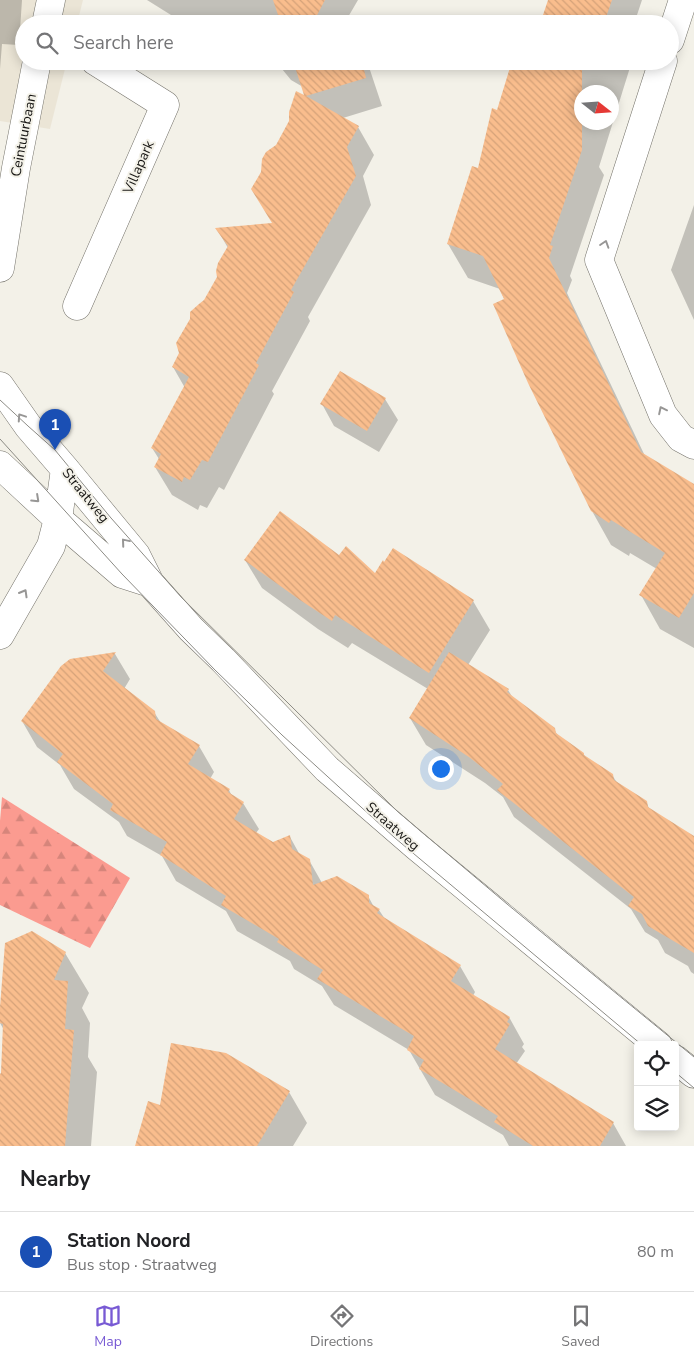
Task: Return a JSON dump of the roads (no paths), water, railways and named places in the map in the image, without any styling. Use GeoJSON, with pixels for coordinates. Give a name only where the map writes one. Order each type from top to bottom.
{"type":"FeatureCollection","features":[{"type":"Feature","properties":{"kind":"street"},"geometry":{"type":"LineString","coordinates":[[48,15],[51,0]]}},
{"type":"Feature","properties":{"kind":"street"},"geometry":{"type":"LineString","coordinates":[[678,15],[683,0]]}},
{"type":"Feature","properties":{"kind":"street","name":"Ceintuurbaan"},"geometry":{"type":"LineString","coordinates":[[0,268],[16,168],[36,70]]}},
{"type":"Feature","properties":{"kind":"street","name":"Villapark"},"geometry":{"type":"LineString","coordinates":[[77,306],[165,104],[110,70]]}},
{"type":"Feature","properties":{"kind":"street"},"geometry":{"type":"LineString","coordinates":[[660,70],[599,260],[663,415],[681,438],[694,446]]}},
{"type":"Feature","properties":{"kind":"street","name":"Straatweg"},"geometry":{"type":"LineString","coordinates":[[0,386],[28,426],[136,555],[150,583],[191,629],[327,769],[416,846],[653,1041]]}},
{"type":"Feature","properties":{"kind":"street"},"geometry":{"type":"LineString","coordinates":[[0,465],[58,519],[122,574],[150,583]]}},
{"type":"Feature","properties":{"kind":"street"},"geometry":{"type":"LineString","coordinates":[[0,635],[51,546],[58,519],[65,469]]}},
{"type":"Feature","properties":{"kind":"street"},"geometry":{"type":"LineString","coordinates":[[679,1062],[694,1074]]}},
{"type":"Feature","properties":{"kind":"tram line"},"geometry":{"type":"LineString","coordinates":[[0,400],[55,450],[111,518],[182,598],[397,811],[694,1057]]}},
{"type":"Feature","properties":{"kind":"tram line"},"geometry":{"type":"LineString","coordinates":[[0,439],[122,574],[215,670],[282,735],[395,838],[637,1041]]}},
{"type":"Feature","properties":{"kind":"tram line"},"geometry":{"type":"LineString","coordinates":[[679,1075],[694,1088]]}},
{"type":"Feature","properties":{"kind":"place","name":"Station Noord"},"geometry":{"type":"Point","coordinates":[55,450]}}]}
